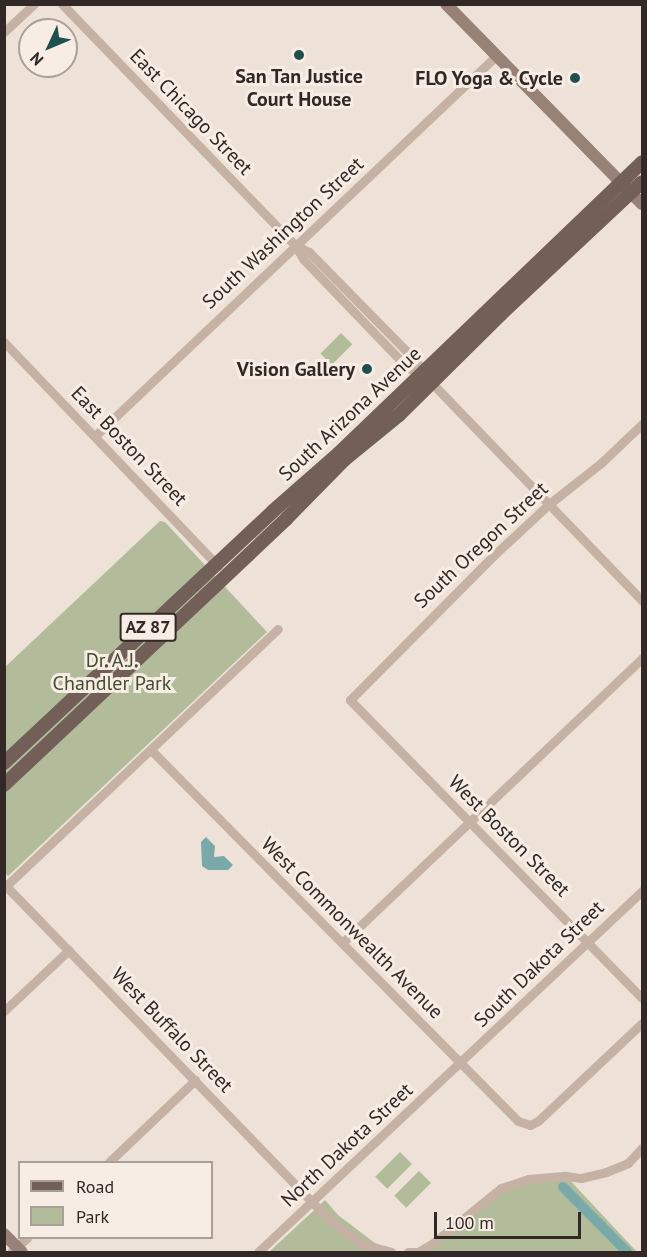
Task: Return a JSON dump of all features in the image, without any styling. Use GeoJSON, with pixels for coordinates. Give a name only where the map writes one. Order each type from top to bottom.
{"type":"FeatureCollection","features":[{"type":"Feature","properties":{"kind":"main road","name":"South Arizona Avenue"},"geometry":{"type":"LineString","coordinates":[[4,763],[216,564],[454,354],[626,187],[642,162]]}},
{"type":"Feature","properties":{"kind":"main road","name":"South Arizona Avenue"},"geometry":{"type":"LineString","coordinates":[[626,187],[642,182]]}},
{"type":"Feature","properties":{"kind":"main road","name":"South Arizona Avenue"},"geometry":{"type":"LineString","coordinates":[[4,785],[227,575],[345,459],[386,427],[427,379]]}},
{"type":"Feature","properties":{"kind":"street"},"geometry":{"type":"LineString","coordinates":[[4,32],[34,4]]}},
{"type":"Feature","properties":{"kind":"street","name":"East Chicago Street"},"geometry":{"type":"LineString","coordinates":[[62,4],[295,244],[309,252],[416,361],[427,379],[642,601]]}},
{"type":"Feature","properties":{"kind":"street"},"geometry":{"type":"LineString","coordinates":[[446,4],[642,204]]}},
{"type":"Feature","properties":{"kind":"street","name":"South Washington Street"},"geometry":{"type":"LineString","coordinates":[[95,436],[496,56]]}},
{"type":"Feature","properties":{"kind":"street","name":"East Boston Street"},"geometry":{"type":"LineString","coordinates":[[4,342],[227,575]]}},
{"type":"Feature","properties":{"kind":"street","name":"South Oregon Street"},"geometry":{"type":"LineString","coordinates":[[350,700],[396,657],[422,625],[453,594],[549,504],[602,464],[642,424]]}},
{"type":"Feature","properties":{"kind":"street"},"geometry":{"type":"LineString","coordinates":[[5,885],[278,629]]}},
{"type":"Feature","properties":{"kind":"street"},"geometry":{"type":"LineString","coordinates":[[342,943],[642,658]]}},
{"type":"Feature","properties":{"kind":"street","name":"West Boston Street"},"geometry":{"type":"LineString","coordinates":[[350,700],[642,998]]}},
{"type":"Feature","properties":{"kind":"street","name":"West Commonwealth Avenue"},"geometry":{"type":"LineString","coordinates":[[151,750],[518,1121],[530,1125],[538,1121],[642,1023]]}},
{"type":"Feature","properties":{"kind":"street","name":"West Buffalo Street"},"geometry":{"type":"LineString","coordinates":[[5,885],[345,1233],[362,1244],[390,1252]]}},
{"type":"Feature","properties":{"kind":"street","name":"South Dakota Street"},"geometry":{"type":"LineString","coordinates":[[461,1063],[642,891]]}},
{"type":"Feature","properties":{"kind":"street"},"geometry":{"type":"LineString","coordinates":[[4,1011],[69,950]]}},
{"type":"Feature","properties":{"kind":"street","name":"North Dakota Street"},"geometry":{"type":"LineString","coordinates":[[258,1252],[461,1063]]}},
{"type":"Feature","properties":{"kind":"street"},"geometry":{"type":"LineString","coordinates":[[110,1161],[195,1080]]}},
{"type":"Feature","properties":{"kind":"street"},"geometry":{"type":"LineString","coordinates":[[408,1252],[418,1252],[432,1244],[501,1188],[528,1179],[566,1176],[581,1178],[606,1172],[628,1163],[642,1148]]}},
{"type":"Feature","properties":{"kind":"street"},"geometry":{"type":"LineString","coordinates":[[4,1234],[17,1251],[26,1239]]}},
{"type":"Feature","properties":{"kind":"green space"},"geometry":{"type":"Polygon","coordinates":[[[341,333],[352,344],[332,365],[320,354],[341,333]]]}},
{"type":"Feature","properties":{"kind":"green space","name":"Dr. A.J. Chandler Park"},"geometry":{"type":"Polygon","coordinates":[[[160,521],[165,522],[267,632],[8,876],[5,873],[5,667],[160,521]]]}},
{"type":"Feature","properties":{"kind":"green space"},"geometry":{"type":"Polygon","coordinates":[[[400,1152],[412,1164],[387,1189],[375,1177],[400,1152]]]}},
{"type":"Feature","properties":{"kind":"green space"},"geometry":{"type":"Polygon","coordinates":[[[419,1171],[431,1183],[406,1208],[394,1196],[419,1171]]]}},
{"type":"Feature","properties":{"kind":"green space"},"geometry":{"type":"Polygon","coordinates":[[[566,1176],[637,1252],[402,1252],[433,1244],[501,1188],[566,1176]]]}},
{"type":"Feature","properties":{"kind":"green space"},"geometry":{"type":"Polygon","coordinates":[[[325,1200],[338,1215],[375,1243],[397,1252],[269,1252],[325,1200]]]}},
{"type":"Feature","properties":{"kind":"water"},"geometry":{"type":"Polygon","coordinates":[[[206,837],[215,846],[214,857],[224,856],[233,865],[228,870],[208,870],[202,866],[201,842],[206,837]]]}},
{"type":"Feature","properties":{"kind":"waterway"},"geometry":{"type":"LineString","coordinates":[[563,1187],[627,1252]]}},
{"type":"Feature","properties":{"kind":"place","name":"San Tan Justice Court House"},"geometry":{"type":"Point","coordinates":[299,55]}},
{"type":"Feature","properties":{"kind":"place","name":"FLO Yoga & Cycle"},"geometry":{"type":"Point","coordinates":[575,78]}},
{"type":"Feature","properties":{"kind":"place","name":"Vision Gallery"},"geometry":{"type":"Point","coordinates":[367,369]}}]}
